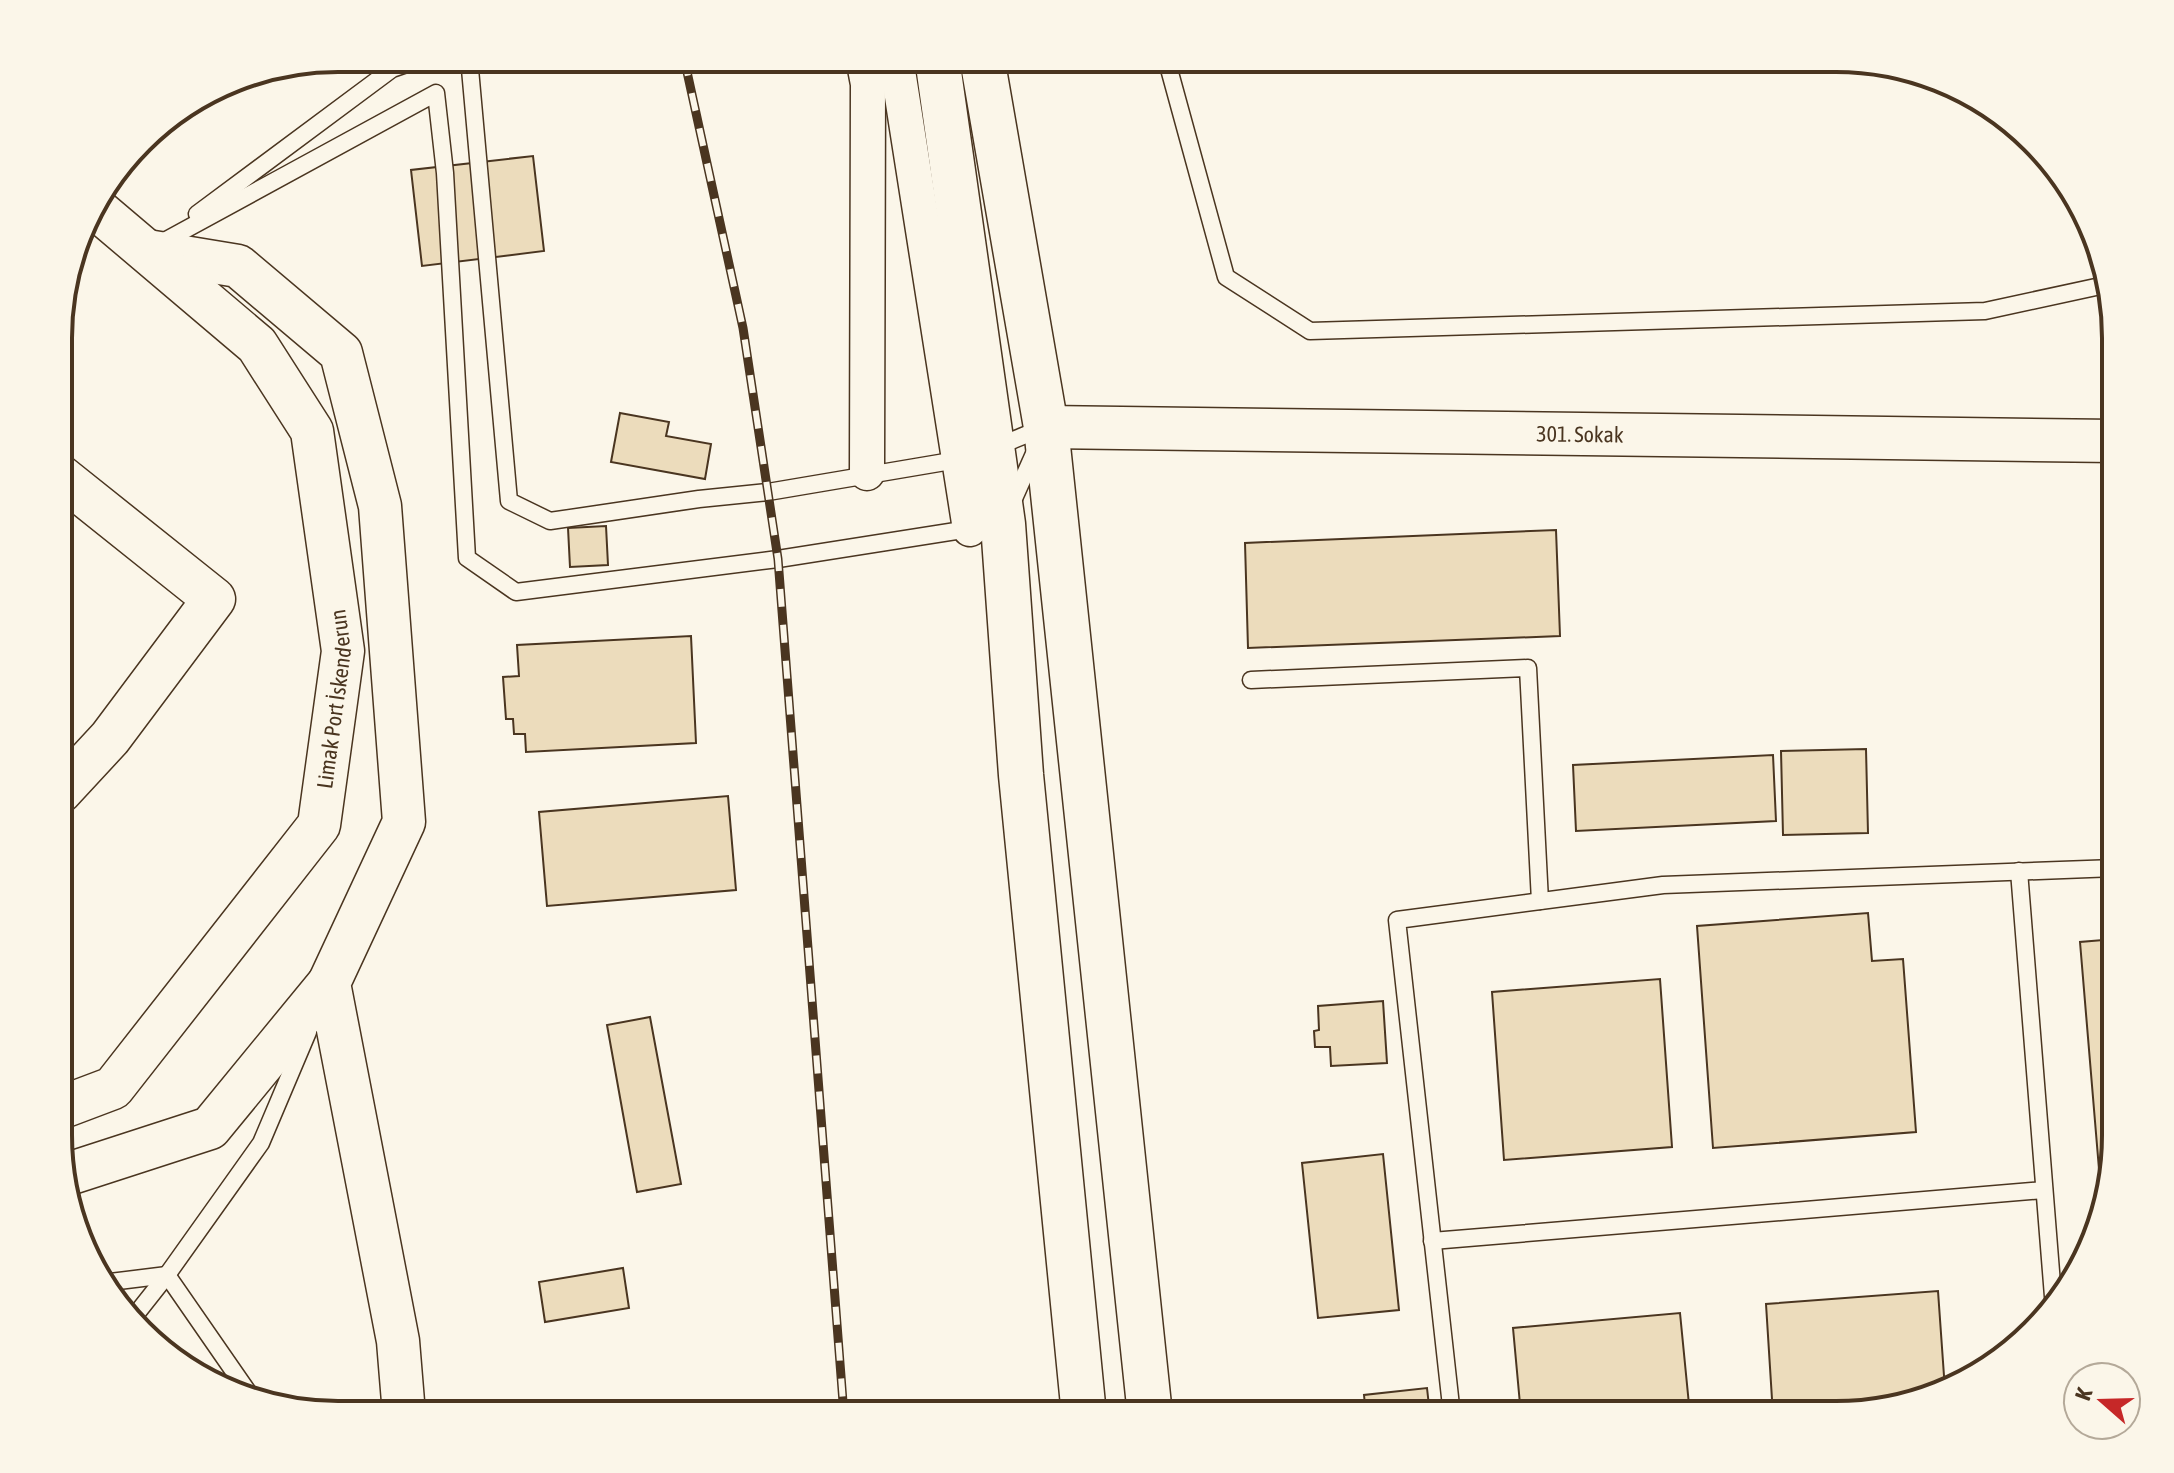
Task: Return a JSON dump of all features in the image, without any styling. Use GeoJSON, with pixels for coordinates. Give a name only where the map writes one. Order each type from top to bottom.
{"type":"FeatureCollection","features":[{"type":"Feature","properties":{"kind":"highway"},"geometry":{"type":"LineString","coordinates":[[938,72],[976,454],[1021,775],[1083,1401]]}},
{"type":"Feature","properties":{"kind":"highway"},"geometry":{"type":"LineString","coordinates":[[984,72],[1046,427],[1148,1400]]}},
{"type":"Feature","properties":{"kind":"highway"},"geometry":{"type":"LineString","coordinates":[[1068,1260],[1132,1249]]}},
{"type":"Feature","properties":{"kind":"street"},"geometry":{"type":"LineString","coordinates":[[866,72],[867,473]]}},
{"type":"Feature","properties":{"kind":"street"},"geometry":{"type":"LineString","coordinates":[[899,72],[976,454]]}},
{"type":"Feature","properties":{"kind":"street","name":"Limak Port İskenderun"},"geometry":{"type":"LineString","coordinates":[[72,1103],[113,1088],[319,825],[343,651],[312,431],[257,345],[103,214]]}},
{"type":"Feature","properties":{"kind":"street"},"geometry":{"type":"LineString","coordinates":[[74,1172],[210,1128],[329,983],[404,822],[380,506],[341,353],[238,266],[147,251]]}},
{"type":"Feature","properties":{"kind":"street","name":"301. Sokak"},"geometry":{"type":"LineString","coordinates":[[1046,427],[2101,441]]}},
{"type":"Feature","properties":{"kind":"street"},"geometry":{"type":"LineString","coordinates":[[72,486],[214,599],[110,738],[72,779]]}},
{"type":"Feature","properties":{"kind":"street"},"geometry":{"type":"LineString","coordinates":[[329,983],[398,1341],[403,1401]]}},
{"type":"Feature","properties":{"kind":"lane"},"geometry":{"type":"LineString","coordinates":[[147,251],[388,72]]}},
{"type":"Feature","properties":{"kind":"lane"},"geometry":{"type":"LineString","coordinates":[[470,72],[509,501],[550,521],[768,492],[976,454],[1046,427]]}},
{"type":"Feature","properties":{"kind":"lane"},"geometry":{"type":"LineString","coordinates":[[1170,72],[1226,277],[1310,331],[1985,311],[2097,287]]}},
{"type":"Feature","properties":{"kind":"lane"},"geometry":{"type":"LineString","coordinates":[[147,251],[436,93],[445,173],[467,558],[516,592],[778,559],[986,526],[1046,427]]}},
{"type":"Feature","properties":{"kind":"lane"},"geometry":{"type":"LineString","coordinates":[[1251,680],[1528,668],[1540,901]]}},
{"type":"Feature","properties":{"kind":"lane"},"geometry":{"type":"LineString","coordinates":[[1450,1400],[1397,920],[1663,885],[2101,868]]}},
{"type":"Feature","properties":{"kind":"lane"},"geometry":{"type":"LineString","coordinates":[[2019,871],[2052,1289]]}},
{"type":"Feature","properties":{"kind":"lane"},"geometry":{"type":"LineString","coordinates":[[139,1311],[261,1143],[329,983]]}},
{"type":"Feature","properties":{"kind":"lane"},"geometry":{"type":"LineString","coordinates":[[1432,1241],[2044,1190]]}},
{"type":"Feature","properties":{"kind":"lane"},"geometry":{"type":"LineString","coordinates":[[116,1281],[167,1275]]}},
{"type":"Feature","properties":{"kind":"lane"},"geometry":{"type":"LineString","coordinates":[[167,1275],[242,1383]]}},
{"type":"Feature","properties":{"kind":"building"},"geometry":{"type":"Polygon","coordinates":[[[533,156],[544,251],[422,266],[411,170],[533,156]]]}},
{"type":"Feature","properties":{"kind":"building"},"geometry":{"type":"Polygon","coordinates":[[[620,413],[669,422],[666,436],[711,444],[705,479],[611,462],[620,413]]]}},
{"type":"Feature","properties":{"kind":"building"},"geometry":{"type":"Polygon","coordinates":[[[606,526],[608,565],[570,567],[568,528],[606,526]]]}},
{"type":"Feature","properties":{"kind":"building"},"geometry":{"type":"Polygon","coordinates":[[[1556,530],[1560,636],[1248,648],[1245,543],[1556,530]]]}},
{"type":"Feature","properties":{"kind":"building"},"geometry":{"type":"Polygon","coordinates":[[[691,636],[696,743],[526,752],[525,734],[514,734],[513,719],[506,719],[503,677],[519,676],[517,645],[691,636]]]}},
{"type":"Feature","properties":{"kind":"building"},"geometry":{"type":"Polygon","coordinates":[[[1866,749],[1868,833],[1783,835],[1781,751],[1866,749]]]}},
{"type":"Feature","properties":{"kind":"building"},"geometry":{"type":"Polygon","coordinates":[[[1773,755],[1776,821],[1576,831],[1573,765],[1773,755]]]}},
{"type":"Feature","properties":{"kind":"building"},"geometry":{"type":"Polygon","coordinates":[[[728,796],[736,890],[547,906],[539,812],[728,796]]]}},
{"type":"Feature","properties":{"kind":"building"},"geometry":{"type":"Polygon","coordinates":[[[1868,913],[1872,961],[1903,959],[1916,1132],[1713,1148],[1697,926],[1868,913]]]}},
{"type":"Feature","properties":{"kind":"building"},"geometry":{"type":"Polygon","coordinates":[[[2101,940],[2099,1170],[2080,942],[2101,940]]]}},
{"type":"Feature","properties":{"kind":"building"},"geometry":{"type":"Polygon","coordinates":[[[1660,979],[1672,1147],[1504,1160],[1492,992],[1660,979]]]}},
{"type":"Feature","properties":{"kind":"building"},"geometry":{"type":"Polygon","coordinates":[[[1383,1001],[1387,1063],[1331,1066],[1330,1047],[1315,1047],[1314,1031],[1319,1030],[1318,1006],[1383,1001]]]}},
{"type":"Feature","properties":{"kind":"building"},"geometry":{"type":"Polygon","coordinates":[[[650,1017],[681,1184],[637,1192],[607,1025],[650,1017]]]}},
{"type":"Feature","properties":{"kind":"building"},"geometry":{"type":"Polygon","coordinates":[[[1383,1154],[1399,1310],[1318,1318],[1302,1163],[1383,1154]]]}},
{"type":"Feature","properties":{"kind":"building"},"geometry":{"type":"Polygon","coordinates":[[[623,1268],[629,1308],[545,1322],[539,1282],[623,1268]]]}},
{"type":"Feature","properties":{"kind":"building"},"geometry":{"type":"Polygon","coordinates":[[[1938,1291],[1944,1378],[1905,1392],[1871,1399],[1772,1400],[1766,1304],[1938,1291]]]}},
{"type":"Feature","properties":{"kind":"building"},"geometry":{"type":"Polygon","coordinates":[[[1680,1313],[1689,1400],[1520,1400],[1513,1328],[1680,1313]]]}},
{"type":"Feature","properties":{"kind":"building"},"geometry":{"type":"Polygon","coordinates":[[[1427,1388],[1428,1400],[1365,1400],[1364,1395],[1427,1388]]]}},
{"type":"Feature","properties":{"kind":"railway"},"geometry":{"type":"LineString","coordinates":[[687,72],[743,328],[778,559],[843,1401]]}}]}
